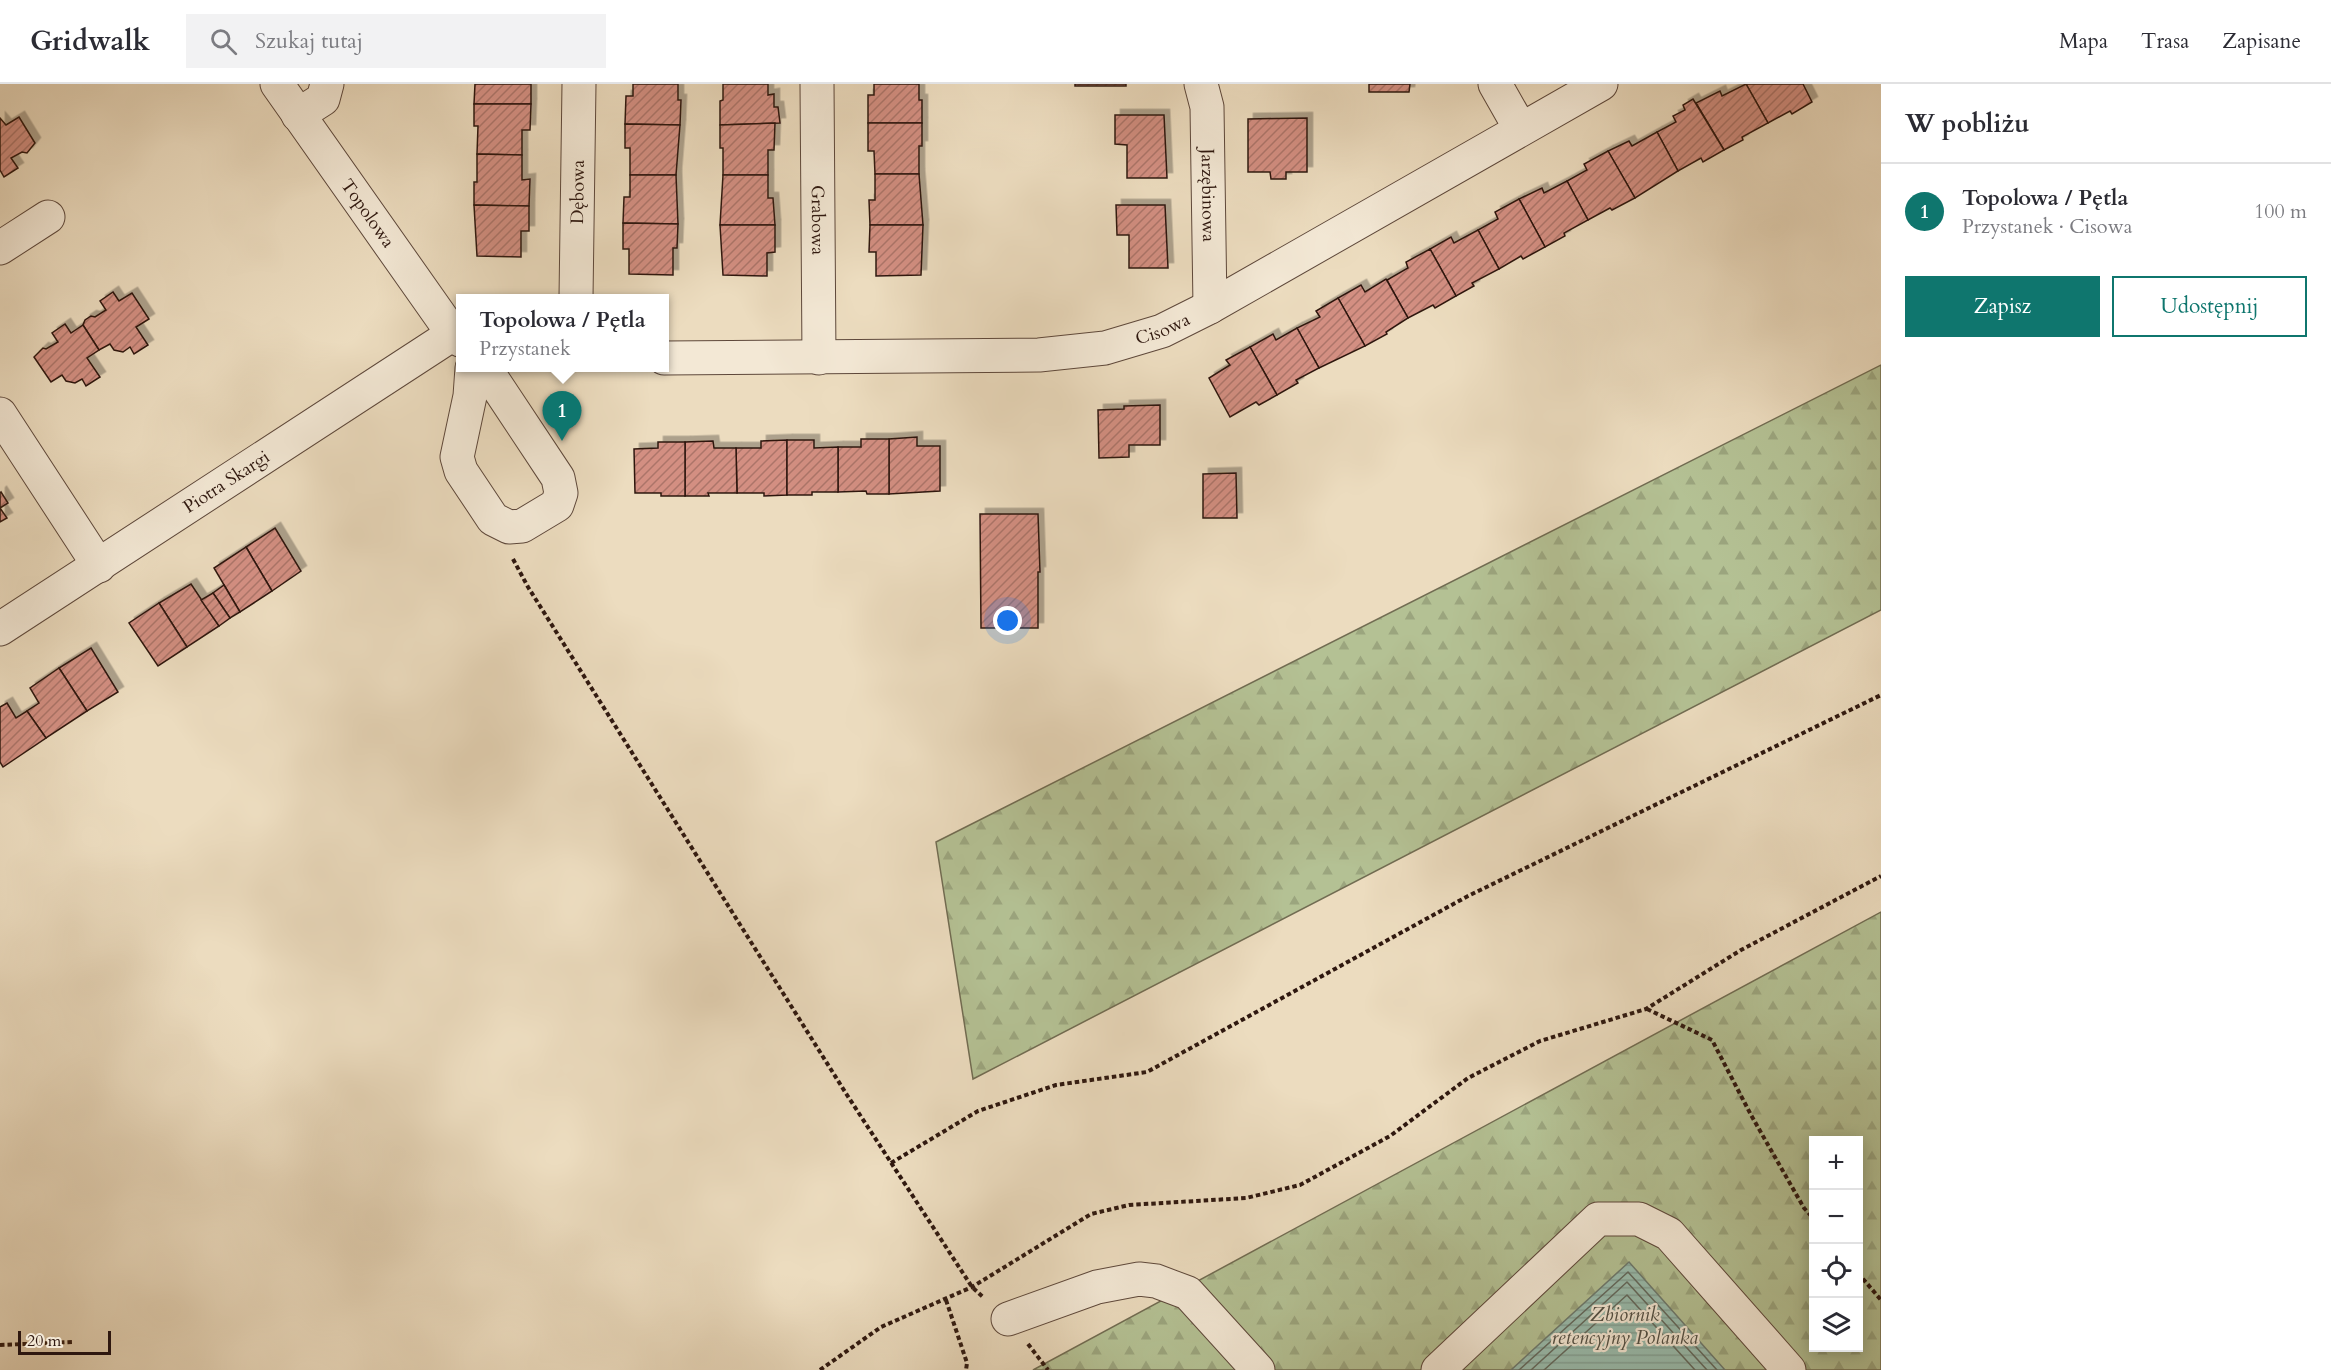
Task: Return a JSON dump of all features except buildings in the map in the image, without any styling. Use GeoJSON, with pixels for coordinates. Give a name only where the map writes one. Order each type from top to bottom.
{"type":"FeatureCollection","features":[{"type":"Feature","properties":{"kind":"street","name":"Topolowa"},"geometry":{"type":"LineString","coordinates":[[277,84],[456,336]]}},
{"type":"Feature","properties":{"kind":"street"},"geometry":{"type":"LineString","coordinates":[[298,115],[323,99],[327,84]]}},
{"type":"Feature","properties":{"kind":"street","name":"Dębowa"},"geometry":{"type":"LineString","coordinates":[[576,294],[579,84]]}},
{"type":"Feature","properties":{"kind":"street","name":"Grabowa"},"geometry":{"type":"LineString","coordinates":[[817,84],[819,358]]}},
{"type":"Feature","properties":{"kind":"street","name":"Jarzębinowa"},"geometry":{"type":"LineString","coordinates":[[1201,84],[1207,106],[1210,307]]}},
{"type":"Feature","properties":{"kind":"street"},"geometry":{"type":"LineString","coordinates":[[1495,84],[1520,129]]}},
{"type":"Feature","properties":{"kind":"street","name":"Cisowa"},"geometry":{"type":"LineString","coordinates":[[669,358],[1039,355],[1105,348],[1162,331],[1210,307],[1601,84]]}},
{"type":"Feature","properties":{"kind":"street"},"geometry":{"type":"LineString","coordinates":[[0,248],[48,217]]}},
{"type":"Feature","properties":{"kind":"street","name":"Piotra Skargi"},"geometry":{"type":"LineString","coordinates":[[0,629],[456,338]]}},
{"type":"Feature","properties":{"kind":"street"},"geometry":{"type":"LineString","coordinates":[[472,372],[470,396],[457,457],[461,471],[493,519],[509,528],[522,526],[557,506],[561,494],[558,478],[487,372]]}},
{"type":"Feature","properties":{"kind":"street"},"geometry":{"type":"LineString","coordinates":[[0,414],[99,566]]}},
{"type":"Feature","properties":{"kind":"street"},"geometry":{"type":"LineString","coordinates":[[1438,1370],[1598,1220],[1639,1219],[1669,1234],[1789,1370]]}},
{"type":"Feature","properties":{"kind":"street"},"geometry":{"type":"LineString","coordinates":[[1008,1319],[1097,1287],[1139,1279],[1156,1281],[1188,1293],[1258,1370]]}},
{"type":"Feature","properties":{"kind":"path"},"geometry":{"type":"LineString","coordinates":[[493,519],[528,587],[891,1163],[972,1287]]}},
{"type":"Feature","properties":{"kind":"path"},"geometry":{"type":"LineString","coordinates":[[891,1163],[978,1111],[1056,1085],[1147,1072],[1468,896],[1881,696]]}},
{"type":"Feature","properties":{"kind":"path"},"geometry":{"type":"LineString","coordinates":[[820,1370],[881,1327],[972,1287],[1090,1214],[1129,1205],[1246,1198],[1300,1185],[1390,1136],[1468,1078],[1540,1041],[1646,1009],[1741,950],[1881,876]]}},
{"type":"Feature","properties":{"kind":"path"},"geometry":{"type":"LineString","coordinates":[[1646,1009],[1712,1041],[1751,1115],[1809,1214]]}},
{"type":"Feature","properties":{"kind":"path"},"geometry":{"type":"LineString","coordinates":[[1863,1279],[1881,1300]]}},
{"type":"Feature","properties":{"kind":"path"},"geometry":{"type":"LineString","coordinates":[[946,1300],[967,1363],[966,1370]]}},
{"type":"Feature","properties":{"kind":"path"},"geometry":{"type":"LineString","coordinates":[[0,1345],[72,1342]]}},
{"type":"Feature","properties":{"kind":"green space"},"geometry":{"type":"Polygon","coordinates":[[[1881,365],[1881,610],[973,1079],[936,842],[1881,365]]]}},
{"type":"Feature","properties":{"kind":"green space"},"geometry":{"type":"Polygon","coordinates":[[[1881,912],[1881,1370],[1033,1370],[1881,912]]]}},
{"type":"Feature","properties":{"kind":"water","name":"Zbiornik retencyjny Polanka"},"geometry":{"type":"Polygon","coordinates":[[[1629,1262],[1725,1370],[1511,1370],[1629,1262]]]}},
{"type":"Feature","properties":{"kind":"place","name":"Topolowa / Pętla"},"geometry":{"type":"Point","coordinates":[562,441]}}]}
